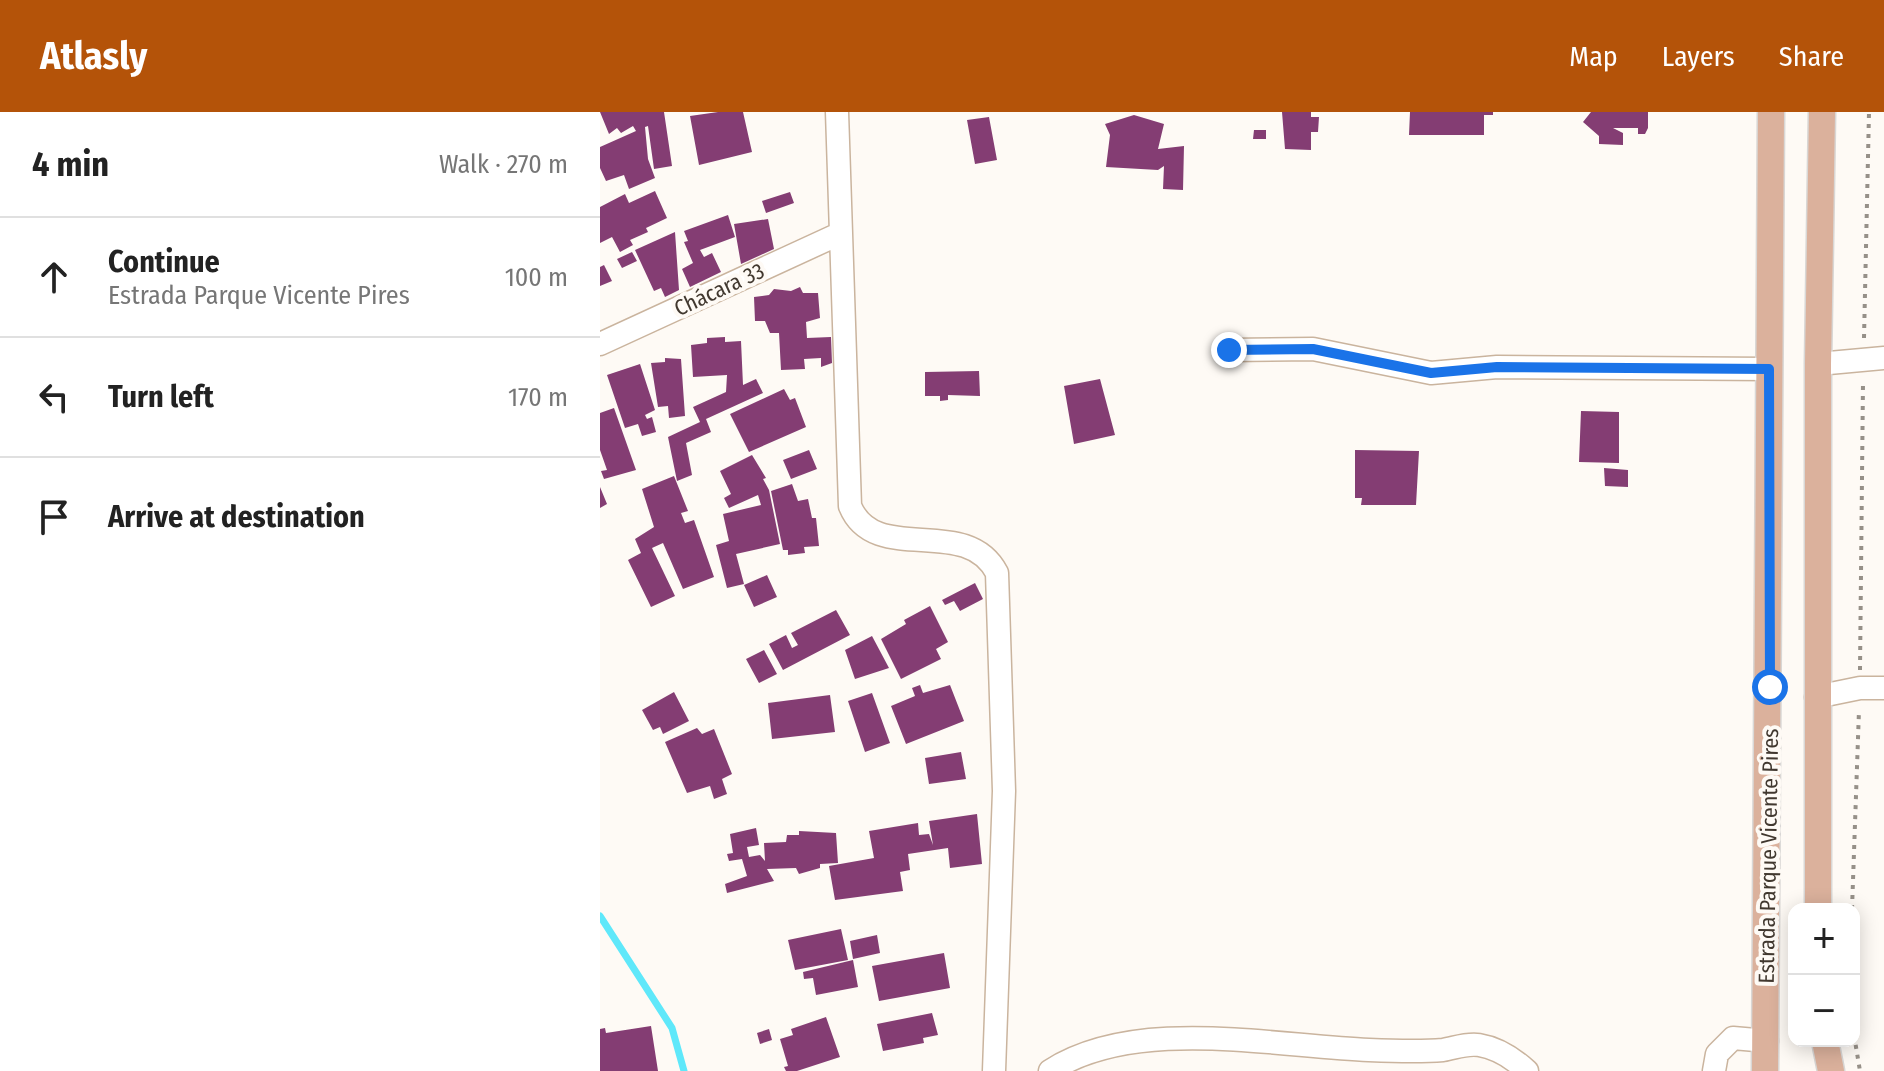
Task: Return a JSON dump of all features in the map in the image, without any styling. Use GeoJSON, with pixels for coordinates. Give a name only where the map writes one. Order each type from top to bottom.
{"type":"FeatureCollection","features":[{"type":"Feature","properties":{"kind":"main road","name":"Estrada Parque Vicente Pires"},"geometry":{"type":"LineString","coordinates":[[1765,1071],[1771,112]]}},
{"type":"Feature","properties":{"kind":"main road","name":"Estrada Parque Vicente Pires"},"geometry":{"type":"LineString","coordinates":[[1818,903],[1816,697],[1822,112]]}},
{"type":"Feature","properties":{"kind":"main road"},"geometry":{"type":"LineString","coordinates":[[1826,1047],[1831,1071]]}},
{"type":"Feature","properties":{"kind":"street"},"geometry":{"type":"LineString","coordinates":[[837,112],[850,506],[856,519],[879,535],[963,543],[990,559],[997,573],[1004,791],[994,1071]]}},
{"type":"Feature","properties":{"kind":"street","name":"Chácara 33"},"geometry":{"type":"LineString","coordinates":[[600,344],[839,234]]}},
{"type":"Feature","properties":{"kind":"street"},"geometry":{"type":"LineString","coordinates":[[1229,350],[1313,349],[1431,373],[1497,367],[1769,369]]}},
{"type":"Feature","properties":{"kind":"street"},"geometry":{"type":"LineString","coordinates":[[1818,364],[1874,358]]}},
{"type":"Feature","properties":{"kind":"street"},"geometry":{"type":"LineString","coordinates":[[1816,697],[1860,688],[1884,688]]}},
{"type":"Feature","properties":{"kind":"street"},"geometry":{"type":"LineString","coordinates":[[1714,1071],[1717,1054],[1733,1038],[1767,1041]]}},
{"type":"Feature","properties":{"kind":"street"},"geometry":{"type":"LineString","coordinates":[[1050,1071],[1098,1047],[1198,1041],[1370,1050],[1443,1050],[1478,1045],[1508,1056],[1527,1071]]}},
{"type":"Feature","properties":{"kind":"path"},"geometry":{"type":"LineString","coordinates":[[1852,903],[1874,358],[1869,112]]}},
{"type":"Feature","properties":{"kind":"path"},"geometry":{"type":"LineString","coordinates":[[1856,1047],[1860,1071]]}},
{"type":"Feature","properties":{"kind":"building"},"geometry":{"type":"Polygon","coordinates":[[[600,112],[664,112],[672,166],[654,169],[648,126],[645,127],[648,159],[655,178],[629,189],[624,175],[606,181],[600,168],[600,147],[636,131],[633,126],[621,133],[617,128],[609,134],[600,112]]]}},
{"type":"Feature","properties":{"kind":"building"},"geometry":{"type":"Polygon","coordinates":[[[743,112],[752,152],[699,165],[690,116],[743,112]]]}},
{"type":"Feature","properties":{"kind":"building"},"geometry":{"type":"Polygon","coordinates":[[[1282,112],[1311,112],[1311,117],[1319,117],[1318,132],[1311,132],[1311,150],[1285,149],[1282,112]]]}},
{"type":"Feature","properties":{"kind":"building"},"geometry":{"type":"Polygon","coordinates":[[[1410,112],[1493,112],[1493,115],[1484,115],[1484,135],[1409,135],[1410,112]]]}},
{"type":"Feature","properties":{"kind":"building"},"geometry":{"type":"Polygon","coordinates":[[[1591,112],[1648,112],[1648,128],[1645,134],[1638,134],[1638,128],[1613,128],[1623,133],[1623,145],[1599,144],[1599,136],[1583,122],[1591,112]]]}},
{"type":"Feature","properties":{"kind":"building"},"geometry":{"type":"Polygon","coordinates":[[[1134,115],[1164,124],[1158,149],[1184,146],[1183,190],[1163,189],[1164,166],[1158,170],[1106,167],[1110,135],[1105,124],[1134,115]]]}},
{"type":"Feature","properties":{"kind":"building"},"geometry":{"type":"Polygon","coordinates":[[[989,117],[997,160],[975,164],[967,120],[989,117]]]}},
{"type":"Feature","properties":{"kind":"building"},"geometry":{"type":"Polygon","coordinates":[[[1254,130],[1266,130],[1266,139],[1253,139],[1254,130]]]}},
{"type":"Feature","properties":{"kind":"building"},"geometry":{"type":"Polygon","coordinates":[[[655,191],[667,218],[646,228],[648,232],[630,240],[633,245],[620,252],[612,237],[600,243],[600,207],[625,194],[629,203],[655,191]]]}},
{"type":"Feature","properties":{"kind":"building"},"geometry":{"type":"Polygon","coordinates":[[[790,192],[794,203],[766,213],[762,201],[790,192]]]}},
{"type":"Feature","properties":{"kind":"building"},"geometry":{"type":"Polygon","coordinates":[[[728,215],[735,237],[700,250],[704,257],[712,253],[721,272],[690,287],[682,269],[693,263],[684,242],[688,241],[684,231],[728,215]]]}},
{"type":"Feature","properties":{"kind":"building"},"geometry":{"type":"Polygon","coordinates":[[[768,219],[774,249],[741,264],[734,224],[768,219]]]}},
{"type":"Feature","properties":{"kind":"building"},"geometry":{"type":"Polygon","coordinates":[[[675,232],[679,290],[665,297],[661,288],[654,291],[635,250],[675,232]]]}},
{"type":"Feature","properties":{"kind":"building"},"geometry":{"type":"Polygon","coordinates":[[[632,252],[637,261],[622,268],[617,259],[632,252]]]}},
{"type":"Feature","properties":{"kind":"building"},"geometry":{"type":"Polygon","coordinates":[[[604,265],[612,281],[600,286],[600,267],[604,265]]]}},
{"type":"Feature","properties":{"kind":"building"},"geometry":{"type":"Polygon","coordinates":[[[800,287],[803,293],[818,293],[820,318],[806,322],[807,338],[831,337],[832,363],[821,367],[821,358],[804,359],[805,369],[781,370],[779,333],[770,333],[765,321],[755,321],[754,297],[769,295],[774,289],[791,291],[800,287]]]}},
{"type":"Feature","properties":{"kind":"building"},"geometry":{"type":"Polygon","coordinates":[[[725,337],[725,342],[741,341],[743,385],[756,379],[763,393],[706,419],[711,432],[686,443],[692,475],[677,481],[668,437],[700,422],[693,407],[726,392],[727,375],[693,377],[691,345],[707,343],[707,338],[725,337]]]}},
{"type":"Feature","properties":{"kind":"building"},"geometry":{"type":"Polygon","coordinates":[[[665,358],[681,359],[685,416],[669,418],[668,406],[658,407],[651,363],[665,362],[665,358]]]}},
{"type":"Feature","properties":{"kind":"building"},"geometry":{"type":"Polygon","coordinates":[[[640,364],[655,410],[645,415],[647,419],[652,417],[656,432],[642,436],[638,424],[625,428],[607,375],[640,364]]]}},
{"type":"Feature","properties":{"kind":"building"},"geometry":{"type":"Polygon","coordinates":[[[979,371],[980,396],[948,395],[948,400],[940,401],[940,396],[925,396],[925,372],[979,371]]]}},
{"type":"Feature","properties":{"kind":"building"},"geometry":{"type":"Polygon","coordinates":[[[1100,379],[1115,435],[1074,444],[1064,386],[1100,379]]]}},
{"type":"Feature","properties":{"kind":"building"},"geometry":{"type":"Polygon","coordinates":[[[784,389],[790,400],[795,398],[806,427],[749,452],[730,414],[784,389]]]}},
{"type":"Feature","properties":{"kind":"building"},"geometry":{"type":"Polygon","coordinates":[[[614,408],[636,470],[604,479],[601,471],[607,470],[600,450],[600,413],[614,408]]]}},
{"type":"Feature","properties":{"kind":"building"},"geometry":{"type":"Polygon","coordinates":[[[1581,411],[1619,412],[1619,463],[1579,462],[1581,411]]]}},
{"type":"Feature","properties":{"kind":"building"},"geometry":{"type":"Polygon","coordinates":[[[809,450],[817,469],[791,479],[783,460],[809,450]]]}},
{"type":"Feature","properties":{"kind":"building"},"geometry":{"type":"Polygon","coordinates":[[[1355,450],[1419,451],[1416,505],[1361,505],[1362,498],[1355,498],[1355,450]]]}},
{"type":"Feature","properties":{"kind":"building"},"geometry":{"type":"Polygon","coordinates":[[[752,455],[766,478],[763,479],[769,490],[780,544],[736,554],[744,584],[727,588],[716,545],[729,541],[723,514],[761,505],[758,495],[729,508],[724,498],[731,494],[720,471],[752,455]]]}},
{"type":"Feature","properties":{"kind":"building"},"geometry":{"type":"Polygon","coordinates":[[[1604,468],[1628,470],[1628,487],[1605,486],[1604,468]]]}},
{"type":"Feature","properties":{"kind":"building"},"geometry":{"type":"Polygon","coordinates":[[[674,476],[688,511],[681,513],[685,523],[694,520],[714,577],[683,589],[663,543],[652,548],[675,596],[651,607],[628,560],[641,553],[635,539],[654,527],[642,489],[674,476]]]}},
{"type":"Feature","properties":{"kind":"building"},"geometry":{"type":"Polygon","coordinates":[[[792,484],[798,501],[808,499],[812,518],[816,518],[819,546],[804,547],[805,553],[788,555],[788,550],[783,550],[771,491],[792,484]]]}},
{"type":"Feature","properties":{"kind":"building"},"geometry":{"type":"Polygon","coordinates":[[[600,487],[607,504],[600,508],[600,487]]]}},
{"type":"Feature","properties":{"kind":"building"},"geometry":{"type":"Polygon","coordinates":[[[767,575],[777,597],[754,607],[744,585],[767,575]]]}},
{"type":"Feature","properties":{"kind":"building"},"geometry":{"type":"Polygon","coordinates":[[[975,583],[983,599],[960,611],[954,601],[945,605],[942,600],[975,583]]]}},
{"type":"Feature","properties":{"kind":"building"},"geometry":{"type":"Polygon","coordinates":[[[930,606],[948,642],[936,649],[941,659],[901,679],[881,639],[906,624],[904,620],[930,606]]]}},
{"type":"Feature","properties":{"kind":"building"},"geometry":{"type":"Polygon","coordinates":[[[836,610],[850,635],[783,670],[769,644],[786,635],[792,648],[798,645],[791,633],[836,610]]]}},
{"type":"Feature","properties":{"kind":"building"},"geometry":{"type":"Polygon","coordinates":[[[872,636],[889,668],[855,679],[845,650],[872,636]]]}},
{"type":"Feature","properties":{"kind":"building"},"geometry":{"type":"Polygon","coordinates":[[[764,650],[777,674],[759,683],[746,659],[764,650]]]}},
{"type":"Feature","properties":{"kind":"building"},"geometry":{"type":"Polygon","coordinates":[[[920,685],[923,693],[950,685],[964,721],[906,744],[891,706],[915,696],[912,688],[920,685]]]}},
{"type":"Feature","properties":{"kind":"building"},"geometry":{"type":"Polygon","coordinates":[[[674,692],[689,721],[663,734],[660,727],[653,730],[642,710],[674,692]]]}},
{"type":"Feature","properties":{"kind":"building"},"geometry":{"type":"Polygon","coordinates":[[[872,693],[890,743],[865,752],[848,701],[872,693]]]}},
{"type":"Feature","properties":{"kind":"building"},"geometry":{"type":"Polygon","coordinates":[[[830,695],[835,732],[772,739],[768,703],[830,695]]]}},
{"type":"Feature","properties":{"kind":"building"},"geometry":{"type":"Polygon","coordinates":[[[697,728],[702,734],[714,729],[732,774],[722,779],[727,794],[714,799],[710,786],[687,793],[665,742],[697,728]]]}},
{"type":"Feature","properties":{"kind":"building"},"geometry":{"type":"Polygon","coordinates":[[[961,752],[966,779],[929,784],[925,758],[961,752]]]}},
{"type":"Feature","properties":{"kind":"building"},"geometry":{"type":"Polygon","coordinates":[[[977,814],[982,864],[950,868],[948,848],[908,854],[910,870],[900,872],[903,891],[835,900],[829,866],[874,858],[869,831],[918,823],[919,835],[929,834],[933,845],[929,821],[977,814]]]}},
{"type":"Feature","properties":{"kind":"building"},"geometry":{"type":"Polygon","coordinates":[[[756,828],[759,845],[747,847],[749,857],[760,855],[765,861],[764,843],[786,842],[787,835],[799,835],[799,831],[836,833],[838,863],[820,864],[820,868],[799,874],[796,868],[767,869],[774,881],[727,893],[725,884],[747,876],[742,859],[729,861],[727,854],[733,853],[730,834],[756,828]]]}},
{"type":"Feature","properties":{"kind":"building"},"geometry":{"type":"Polygon","coordinates":[[[841,929],[848,960],[795,970],[788,940],[841,929]]]}},
{"type":"Feature","properties":{"kind":"building"},"geometry":{"type":"Polygon","coordinates":[[[877,935],[880,953],[853,959],[850,941],[877,935]]]}},
{"type":"Feature","properties":{"kind":"building"},"geometry":{"type":"Polygon","coordinates":[[[944,953],[950,988],[879,1001],[872,966],[944,953]]]}},
{"type":"Feature","properties":{"kind":"building"},"geometry":{"type":"Polygon","coordinates":[[[853,960],[858,987],[816,995],[813,978],[804,979],[803,972],[853,960]]]}},
{"type":"Feature","properties":{"kind":"building"},"geometry":{"type":"Polygon","coordinates":[[[932,1013],[938,1035],[923,1038],[924,1043],[883,1051],[877,1024],[932,1013]]]}},
{"type":"Feature","properties":{"kind":"building"},"geometry":{"type":"Polygon","coordinates":[[[826,1017],[840,1057],[797,1071],[786,1071],[784,1067],[788,1066],[780,1039],[793,1035],[791,1029],[826,1017]]]}},
{"type":"Feature","properties":{"kind":"building"},"geometry":{"type":"Polygon","coordinates":[[[651,1026],[658,1071],[600,1071],[600,1029],[605,1028],[606,1033],[651,1026]]]}},
{"type":"Feature","properties":{"kind":"building"},"geometry":{"type":"Polygon","coordinates":[[[769,1029],[772,1040],[760,1044],[757,1033],[769,1029]]]}},
{"type":"Feature","properties":{"kind":"waterway"},"geometry":{"type":"LineString","coordinates":[[600,916],[672,1028],[684,1071]]}},
{"type":"Feature","properties":{"kind":"route"},"geometry":{"type":"LineString","coordinates":[[1229,350],[1313,349],[1431,373],[1497,367],[1769,369],[1770,687]]}}]}
